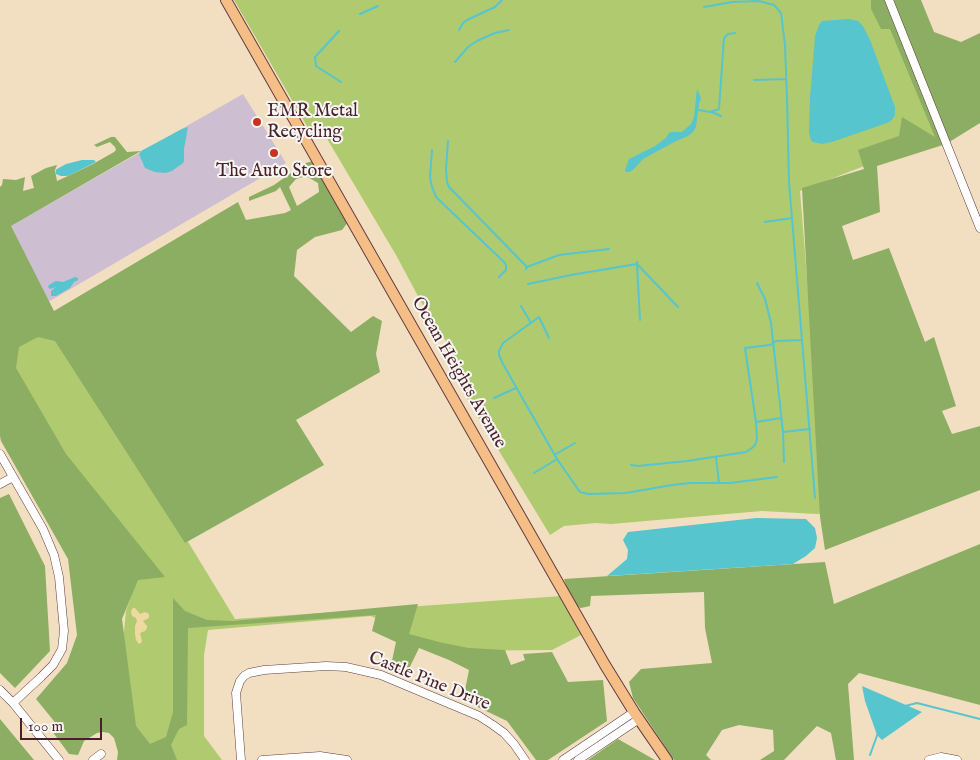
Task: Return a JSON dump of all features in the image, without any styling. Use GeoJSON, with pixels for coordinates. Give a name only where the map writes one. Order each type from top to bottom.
{"type":"FeatureCollection","features":[{"type":"Feature","properties":{"kind":"main road","name":"Ocean Heights Avenue"},"geometry":{"type":"LineString","coordinates":[[226,0],[601,657],[637,716],[667,760]]}},
{"type":"Feature","properties":{"kind":"street"},"geometry":{"type":"LineString","coordinates":[[889,0],[980,228]]}},
{"type":"Feature","properties":{"kind":"street"},"geometry":{"type":"LineString","coordinates":[[0,454],[43,529],[54,555],[59,577],[64,631],[62,649],[53,665],[13,702]]}},
{"type":"Feature","properties":{"kind":"street"},"geometry":{"type":"LineString","coordinates":[[0,484],[13,477]]}},
{"type":"Feature","properties":{"kind":"street","name":"Castle Pine Drive"},"geometry":{"type":"LineString","coordinates":[[241,760],[236,693],[244,676],[264,670],[326,666],[346,667],[381,675],[479,716],[504,733],[525,760]]}},
{"type":"Feature","properties":{"kind":"street"},"geometry":{"type":"LineString","coordinates":[[0,690],[13,702],[59,760]]}},
{"type":"Feature","properties":{"kind":"street"},"geometry":{"type":"LineString","coordinates":[[563,760],[637,716]]}},
{"type":"Feature","properties":{"kind":"street"},"geometry":{"type":"LineString","coordinates":[[578,760],[637,716]]}},
{"type":"Feature","properties":{"kind":"street"},"geometry":{"type":"LineString","coordinates":[[93,760],[101,754]]}},
{"type":"Feature","properties":{"kind":"street"},"geometry":{"type":"LineString","coordinates":[[262,760],[320,756],[347,760]]}},
{"type":"Feature","properties":{"kind":"street"},"geometry":{"type":"LineString","coordinates":[[929,760],[941,757],[957,760]]}},
{"type":"Feature","properties":{"kind":"shaded area"},"geometry":{"type":"Polygon","coordinates":[[[243,94],[286,163],[48,302],[7,228],[243,94]]]}},
{"type":"Feature","properties":{"kind":"green space"},"geometry":{"type":"Polygon","coordinates":[[[234,0],[880,0],[936,138],[800,191],[826,513],[762,511],[611,524],[596,523],[564,526],[550,535],[456,380],[446,341],[434,326],[396,255],[326,137],[311,133],[234,0]]]}},
{"type":"Feature","properties":{"kind":"green space"},"geometry":{"type":"Polygon","coordinates":[[[871,0],[921,0],[934,32],[961,42],[980,33],[980,123],[946,144],[877,166],[880,212],[842,226],[853,260],[889,248],[925,342],[934,337],[956,406],[942,411],[952,434],[980,426],[980,490],[825,550],[820,517],[802,188],[864,169],[858,150],[899,136],[902,117],[935,137],[890,29],[881,29],[871,9],[871,0]]]}},
{"type":"Feature","properties":{"kind":"green space"},"geometry":{"type":"Polygon","coordinates":[[[115,137],[127,152],[141,151],[11,226],[54,311],[238,202],[246,220],[285,213],[291,210],[280,187],[276,191],[249,201],[249,197],[274,185],[298,168],[303,177],[296,179],[289,187],[297,206],[319,192],[318,183],[304,175],[302,164],[313,161],[348,222],[342,230],[315,237],[297,250],[294,276],[351,332],[373,316],[382,321],[376,354],[380,372],[296,420],[324,465],[185,543],[55,341],[38,337],[19,347],[16,368],[66,454],[165,577],[138,580],[122,619],[136,726],[150,744],[166,737],[173,712],[173,598],[185,611],[207,620],[233,621],[418,604],[409,634],[469,648],[505,650],[511,665],[525,660],[523,654],[552,652],[568,682],[603,680],[607,721],[548,760],[536,760],[507,721],[463,700],[469,670],[419,648],[405,677],[390,670],[396,642],[372,631],[376,615],[188,628],[187,725],[179,729],[171,745],[177,760],[117,760],[118,752],[114,738],[109,733],[103,732],[97,733],[84,741],[78,755],[69,754],[52,731],[58,726],[36,699],[67,663],[77,635],[68,559],[1,441],[0,436],[0,187],[3,179],[16,180],[25,177],[23,191],[34,188],[31,176],[46,168],[57,165],[55,170],[57,181],[114,152],[116,150],[115,147],[110,142],[97,147],[94,145],[115,137]]]}},
{"type":"Feature","properties":{"kind":"green space"},"geometry":{"type":"Polygon","coordinates":[[[49,313],[235,619],[562,596],[583,634],[552,650],[444,651],[371,616],[208,630],[204,655],[204,736],[222,760],[135,760],[119,682],[126,611],[143,561],[27,406],[0,341],[49,313]]]}},
{"type":"Feature","properties":{"kind":"green space"},"geometry":{"type":"Polygon","coordinates":[[[9,494],[45,566],[50,651],[15,688],[0,673],[0,498],[9,494]]]}},
{"type":"Feature","properties":{"kind":"green space"},"geometry":{"type":"Polygon","coordinates":[[[980,544],[980,705],[859,673],[848,684],[854,760],[836,760],[831,733],[817,726],[784,760],[760,760],[774,751],[773,730],[739,725],[722,730],[706,755],[711,760],[674,760],[633,698],[629,682],[641,669],[712,663],[705,628],[704,592],[591,596],[590,606],[581,608],[577,607],[564,579],[825,562],[834,604],[980,544]]]}},
{"type":"Feature","properties":{"kind":"green space"},"geometry":{"type":"Polygon","coordinates":[[[0,719],[34,760],[0,760],[0,719]]]}},
{"type":"Feature","properties":{"kind":"green space"},"geometry":{"type":"Polygon","coordinates":[[[618,739],[655,760],[588,760],[618,739]]]}},
{"type":"Feature","properties":{"kind":"sand"},"geometry":{"type":"Polygon","coordinates":[[[133,608],[140,614],[145,612],[149,614],[149,618],[143,621],[147,628],[140,633],[142,641],[139,644],[135,634],[137,621],[132,616],[131,611],[133,608]]]}},
{"type":"Feature","properties":{"kind":"water"},"geometry":{"type":"Polygon","coordinates":[[[849,19],[858,21],[863,26],[870,40],[895,107],[895,115],[887,123],[832,142],[822,144],[813,142],[809,133],[815,36],[822,21],[849,19]]]}},
{"type":"Feature","properties":{"kind":"water"},"geometry":{"type":"Polygon","coordinates":[[[697,89],[701,98],[696,127],[693,132],[643,159],[633,170],[626,172],[629,159],[655,146],[666,138],[669,133],[682,132],[691,124],[694,117],[697,89]]]}},
{"type":"Feature","properties":{"kind":"water"},"geometry":{"type":"Polygon","coordinates":[[[188,127],[183,163],[166,173],[155,172],[145,168],[139,154],[141,151],[188,127]]]}},
{"type":"Feature","properties":{"kind":"water"},"geometry":{"type":"Polygon","coordinates":[[[82,160],[94,160],[96,162],[68,176],[56,174],[57,169],[66,164],[82,160]]]}},
{"type":"Feature","properties":{"kind":"water"},"geometry":{"type":"Polygon","coordinates":[[[75,277],[78,280],[70,288],[56,296],[51,296],[51,291],[56,287],[50,289],[49,285],[56,281],[63,282],[75,277]]]}},
{"type":"Feature","properties":{"kind":"water"},"geometry":{"type":"Polygon","coordinates":[[[756,518],[806,519],[815,528],[817,538],[815,548],[793,564],[607,576],[627,559],[628,550],[623,540],[628,532],[756,518]]]}},
{"type":"Feature","properties":{"kind":"water"},"geometry":{"type":"Polygon","coordinates":[[[862,686],[922,712],[882,740],[877,735],[865,701],[862,686]]]}},
{"type":"Feature","properties":{"kind":"waterway"},"geometry":{"type":"LineString","coordinates":[[459,30],[467,20],[495,7],[502,0]]}},
{"type":"Feature","properties":{"kind":"waterway"},"geometry":{"type":"LineString","coordinates":[[704,7],[732,2],[759,1],[774,5],[781,13],[785,45],[789,182],[815,498]]}},
{"type":"Feature","properties":{"kind":"waterway"},"geometry":{"type":"LineString","coordinates":[[360,14],[378,6]]}},
{"type":"Feature","properties":{"kind":"waterway"},"geometry":{"type":"LineString","coordinates":[[455,62],[468,47],[477,41],[495,33],[509,30]]}},
{"type":"Feature","properties":{"kind":"waterway"},"geometry":{"type":"LineString","coordinates":[[339,31],[315,57],[316,66],[341,82]]}},
{"type":"Feature","properties":{"kind":"waterway"},"geometry":{"type":"LineString","coordinates":[[699,110],[710,112],[719,109],[724,38],[728,34],[735,33]]}},
{"type":"Feature","properties":{"kind":"waterway"},"geometry":{"type":"LineString","coordinates":[[754,80],[786,79]]}},
{"type":"Feature","properties":{"kind":"waterway"},"geometry":{"type":"LineString","coordinates":[[712,112],[721,116]]}},
{"type":"Feature","properties":{"kind":"waterway"},"geometry":{"type":"LineString","coordinates":[[448,141],[446,169],[449,187],[527,267]]}},
{"type":"Feature","properties":{"kind":"waterway"},"geometry":{"type":"LineString","coordinates":[[432,150],[430,177],[436,197],[504,262],[506,270],[499,277]]}},
{"type":"Feature","properties":{"kind":"waterway"},"geometry":{"type":"LineString","coordinates":[[765,222],[792,218]]}},
{"type":"Feature","properties":{"kind":"waterway"},"geometry":{"type":"LineString","coordinates":[[526,269],[559,255],[609,249]]}},
{"type":"Feature","properties":{"kind":"waterway"},"geometry":{"type":"LineString","coordinates":[[528,284],[637,264],[637,262]]}},
{"type":"Feature","properties":{"kind":"waterway"},"geometry":{"type":"LineString","coordinates":[[637,264],[678,307]]}},
{"type":"Feature","properties":{"kind":"waterway"},"geometry":{"type":"LineString","coordinates":[[637,265],[640,320]]}},
{"type":"Feature","properties":{"kind":"waterway"},"geometry":{"type":"LineString","coordinates":[[757,283],[765,299],[771,323],[783,432],[784,462]]}},
{"type":"Feature","properties":{"kind":"waterway"},"geometry":{"type":"LineString","coordinates":[[521,306],[531,323]]}},
{"type":"Feature","properties":{"kind":"waterway"},"geometry":{"type":"LineString","coordinates":[[549,338],[539,317],[503,343],[499,355],[557,459],[580,492],[588,494],[626,493],[690,483],[730,483],[777,477]]}},
{"type":"Feature","properties":{"kind":"waterway"},"geometry":{"type":"LineString","coordinates":[[631,465],[687,461],[746,452],[752,448],[757,439],[756,422],[745,348],[770,345],[776,341],[802,340]]}},
{"type":"Feature","properties":{"kind":"waterway"},"geometry":{"type":"LineString","coordinates":[[494,398],[516,388]]}},
{"type":"Feature","properties":{"kind":"waterway"},"geometry":{"type":"LineString","coordinates":[[756,422],[781,418]]}},
{"type":"Feature","properties":{"kind":"waterway"},"geometry":{"type":"LineString","coordinates":[[783,432],[810,429]]}},
{"type":"Feature","properties":{"kind":"waterway"},"geometry":{"type":"LineString","coordinates":[[556,454],[575,443]]}},
{"type":"Feature","properties":{"kind":"waterway"},"geometry":{"type":"LineString","coordinates":[[716,457],[719,483]]}},
{"type":"Feature","properties":{"kind":"waterway"},"geometry":{"type":"LineString","coordinates":[[534,473],[557,459]]}},
{"type":"Feature","properties":{"kind":"waterway"},"geometry":{"type":"LineString","coordinates":[[905,706],[917,703],[980,719]]}},
{"type":"Feature","properties":{"kind":"waterway"},"geometry":{"type":"LineString","coordinates":[[870,755],[878,733]]}},
{"type":"Feature","properties":{"kind":"place","name":"EMR Metal Recycling"},"geometry":{"type":"Point","coordinates":[257,122]}},
{"type":"Feature","properties":{"kind":"place","name":"The Auto Store"},"geometry":{"type":"Point","coordinates":[274,153]}}]}
